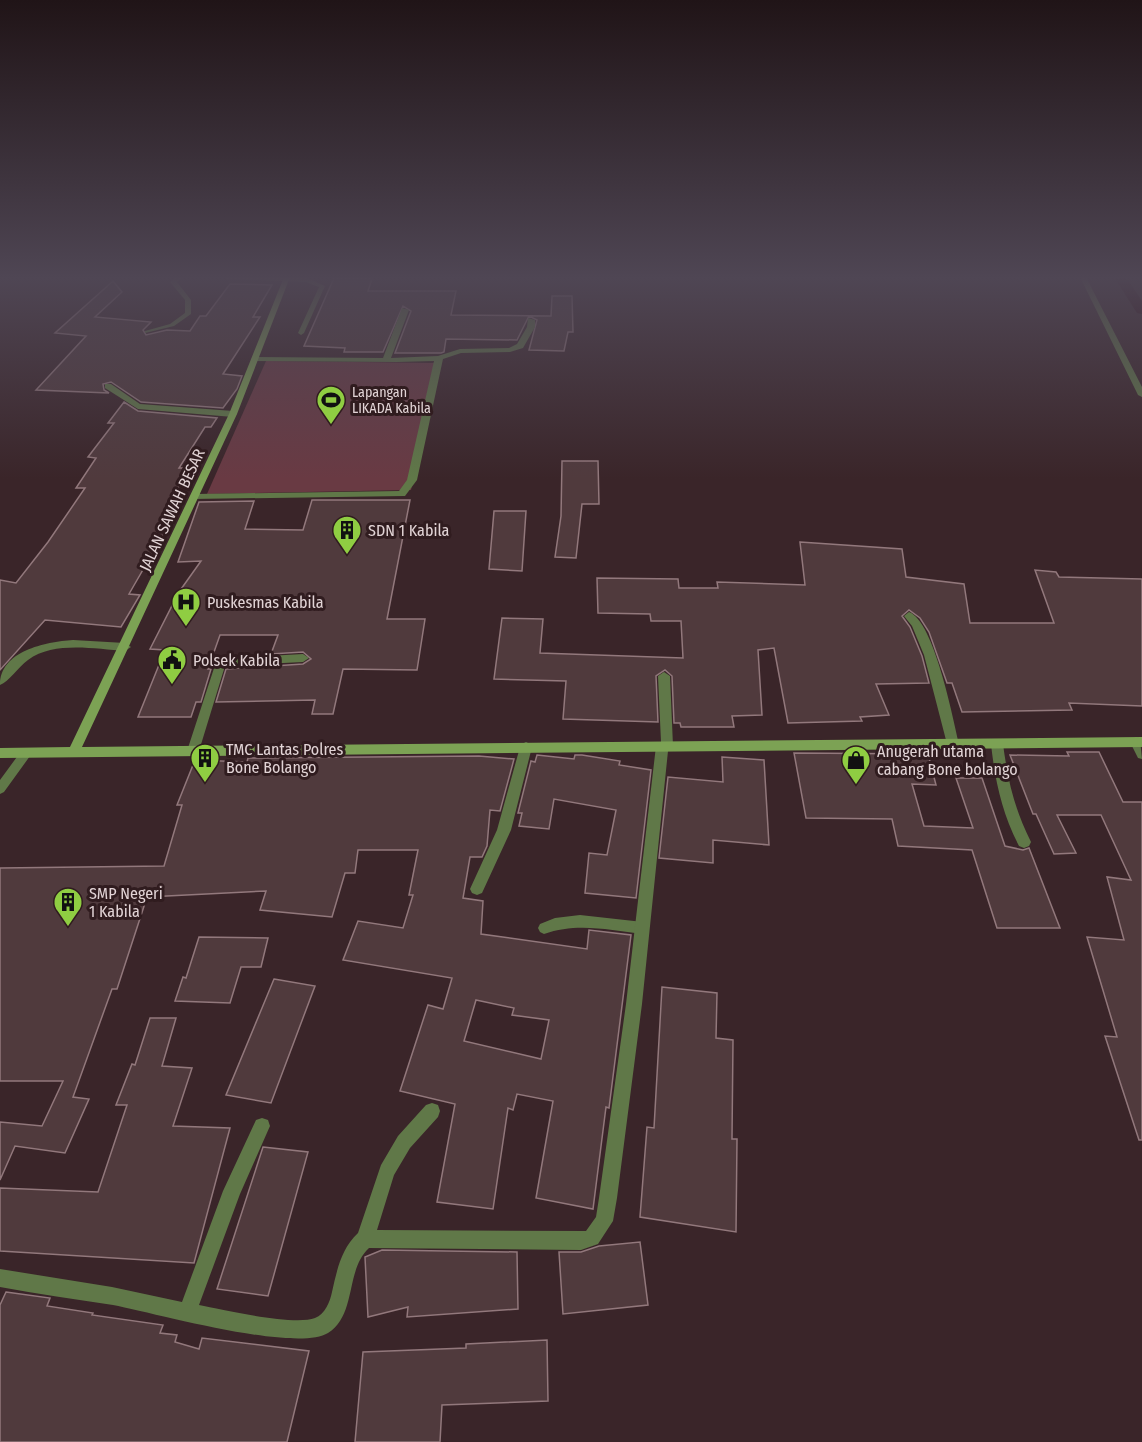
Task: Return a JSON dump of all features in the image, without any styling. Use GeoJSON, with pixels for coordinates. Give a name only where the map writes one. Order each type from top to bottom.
{"type":"FeatureCollection","features":[{"type":"Feature","properties":{"kind":"main road","name":"JALAN SAWAH BESAR"},"geometry":{"type":"LineString","coordinates":[[74,752],[126,647],[195,497],[233,414],[261,344]]}},
{"type":"Feature","properties":{"kind":"main road"},"geometry":{"type":"LineString","coordinates":[[0,753],[1139,742]]}},
{"type":"Feature","properties":{"kind":"street"},"geometry":{"type":"LineString","coordinates":[[386,360],[392,344]]}},
{"type":"Feature","properties":{"kind":"street"},"geometry":{"type":"LineString","coordinates":[[255,359],[439,358],[460,351],[516,348],[519,344]]}},
{"type":"Feature","properties":{"kind":"street"},"geometry":{"type":"LineString","coordinates":[[1117,344],[1142,395]]}},
{"type":"Feature","properties":{"kind":"street"},"geometry":{"type":"LineString","coordinates":[[195,497],[393,496],[406,491],[417,462],[439,358]]}},
{"type":"Feature","properties":{"kind":"street"},"geometry":{"type":"LineString","coordinates":[[108,386],[138,406],[233,414]]}},
{"type":"Feature","properties":{"kind":"street"},"geometry":{"type":"LineString","coordinates":[[909,616],[916,621],[925,643],[953,744]]}},
{"type":"Feature","properties":{"kind":"street"},"geometry":{"type":"LineString","coordinates":[[0,681],[16,660],[36,650],[73,645],[126,647]]}},
{"type":"Feature","properties":{"kind":"street"},"geometry":{"type":"LineString","coordinates":[[193,750],[221,662],[303,658]]}},
{"type":"Feature","properties":{"kind":"street"},"geometry":{"type":"LineString","coordinates":[[365,1239],[581,1241],[592,1238],[599,1231],[608,1198],[643,928],[664,746],[664,676]]}},
{"type":"Feature","properties":{"kind":"street"},"geometry":{"type":"LineString","coordinates":[[1139,742],[1142,754]]}},
{"type":"Feature","properties":{"kind":"street"},"geometry":{"type":"LineString","coordinates":[[997,744],[1001,789],[1006,806],[1024,842]]}},
{"type":"Feature","properties":{"kind":"street"},"geometry":{"type":"LineString","coordinates":[[477,889],[504,830],[526,747]]}},
{"type":"Feature","properties":{"kind":"street"},"geometry":{"type":"LineString","coordinates":[[0,1278],[188,1311],[253,1325],[315,1330],[325,1325],[335,1311],[354,1250],[365,1239],[387,1172],[404,1142],[432,1111]]}},
{"type":"Feature","properties":{"kind":"street"},"geometry":{"type":"LineString","coordinates":[[188,1311],[232,1191],[262,1126]]}},
{"type":"Feature","properties":{"kind":"lane"},"geometry":{"type":"LineString","coordinates":[[417,462],[428,463]]}},
{"type":"Feature","properties":{"kind":"lane"},"geometry":{"type":"LineString","coordinates":[[0,789],[26,753]]}},
{"type":"Feature","properties":{"kind":"lane"},"geometry":{"type":"LineString","coordinates":[[544,928],[556,923],[572,921],[643,928]]}},
{"type":"Feature","properties":{"kind":"shaded area","name":"Lapangan LIKADA Kabila"},"geometry":{"type":"Polygon","coordinates":[[[266,361],[440,363],[411,490],[207,494],[266,361]]]}},
{"type":"Feature","properties":{"kind":"building"},"geometry":{"type":"Polygon","coordinates":[[[78,344],[242,344],[223,374],[242,376],[237,389],[223,408],[141,402],[111,382],[103,384],[104,390],[109,393],[36,390],[78,344]]]}},
{"type":"Feature","properties":{"kind":"building"},"geometry":{"type":"Polygon","coordinates":[[[386,344],[383,352],[344,352],[345,348],[304,346],[386,344]]]}},
{"type":"Feature","properties":{"kind":"building"},"geometry":{"type":"Polygon","coordinates":[[[398,344],[445,344],[444,352],[441,353],[395,353],[398,344]]]}},
{"type":"Feature","properties":{"kind":"building"},"geometry":{"type":"Polygon","coordinates":[[[531,344],[565,344],[564,351],[529,350],[531,344]]]}},
{"type":"Feature","properties":{"kind":"building"},"geometry":{"type":"Polygon","coordinates":[[[124,402],[138,411],[217,418],[211,427],[205,427],[179,468],[189,468],[173,497],[178,497],[175,503],[182,502],[129,594],[140,595],[121,627],[45,620],[0,670],[0,580],[16,583],[48,542],[85,488],[76,488],[96,458],[88,457],[114,423],[108,423],[124,402]]]}},
{"type":"Feature","properties":{"kind":"building"},"geometry":{"type":"Polygon","coordinates":[[[562,461],[598,461],[599,504],[582,504],[576,558],[555,557],[561,516],[562,461]]]}},
{"type":"Feature","properties":{"kind":"building"},"geometry":{"type":"Polygon","coordinates":[[[312,500],[410,500],[387,619],[425,619],[417,670],[343,669],[333,714],[312,714],[315,700],[216,702],[226,669],[303,664],[311,659],[303,652],[271,654],[278,635],[220,635],[208,669],[211,669],[201,702],[196,702],[191,717],[138,717],[165,650],[150,649],[179,592],[201,561],[178,562],[199,502],[254,501],[245,529],[303,530],[312,500]]]}},
{"type":"Feature","properties":{"kind":"building"},"geometry":{"type":"Polygon","coordinates":[[[494,511],[526,511],[522,571],[489,569],[494,511]]]}},
{"type":"Feature","properties":{"kind":"building"},"geometry":{"type":"Polygon","coordinates":[[[800,542],[902,549],[906,577],[964,584],[970,623],[1054,623],[1035,570],[1056,572],[1059,577],[1142,579],[1142,706],[1069,703],[1072,710],[962,712],[952,683],[947,683],[929,632],[920,618],[909,610],[902,616],[910,627],[922,656],[929,683],[876,684],[889,715],[860,717],[862,721],[788,723],[774,648],[758,650],[762,715],[732,716],[734,727],[681,727],[680,723],[674,723],[672,676],[665,670],[656,676],[658,722],[563,719],[566,681],[494,679],[502,618],[543,619],[540,653],[683,658],[681,621],[651,621],[650,614],[598,613],[597,578],[678,579],[679,588],[718,588],[717,582],[805,585],[800,542]]]}},
{"type":"Feature","properties":{"kind":"building"},"geometry":{"type":"Polygon","coordinates":[[[1067,752],[1099,752],[1123,802],[1142,802],[1142,1140],[1139,1140],[1105,1036],[1117,1037],[1087,937],[1124,940],[1107,877],[1131,880],[1101,815],[1057,815],[1076,853],[1054,854],[1036,814],[1033,814],[1010,755],[1069,756],[1067,752]]]}},
{"type":"Feature","properties":{"kind":"building"},"geometry":{"type":"Polygon","coordinates":[[[794,753],[928,754],[936,785],[912,784],[924,826],[973,828],[956,778],[982,778],[1005,846],[1023,850],[1029,848],[1060,928],[997,928],[972,850],[898,846],[892,819],[806,818],[794,753]]]}},
{"type":"Feature","properties":{"kind":"building"},"geometry":{"type":"Polygon","coordinates":[[[537,755],[574,759],[575,755],[582,755],[620,761],[619,765],[651,770],[636,898],[585,893],[589,853],[607,855],[616,810],[554,799],[549,829],[519,826],[522,813],[518,813],[531,761],[535,762],[537,755]]]}},
{"type":"Feature","properties":{"kind":"building"},"geometry":{"type":"Polygon","coordinates":[[[479,756],[514,759],[500,811],[490,810],[487,846],[482,857],[470,857],[463,898],[483,901],[481,934],[587,949],[589,930],[631,935],[609,1108],[606,1107],[593,1209],[536,1198],[553,1101],[517,1094],[513,1110],[508,1108],[493,1209],[437,1202],[455,1104],[400,1091],[428,1005],[443,1009],[452,978],[343,960],[358,921],[403,928],[413,895],[409,895],[418,850],[358,850],[355,873],[345,873],[332,917],[260,910],[266,891],[147,897],[117,989],[112,989],[73,1097],[89,1099],[65,1153],[15,1146],[0,1180],[0,1122],[42,1126],[63,1081],[0,1081],[0,868],[164,866],[182,805],[177,805],[195,760],[247,762],[248,758],[479,756]],[[476,1000],[464,1041],[541,1059],[549,1020],[512,1015],[514,1008],[476,1000]]]}},
{"type":"Feature","properties":{"kind":"building"},"geometry":{"type":"Polygon","coordinates":[[[722,757],[764,760],[769,845],[713,840],[713,863],[659,858],[668,777],[723,782],[722,757]]]}},
{"type":"Feature","properties":{"kind":"building"},"geometry":{"type":"Polygon","coordinates":[[[199,937],[268,938],[261,967],[241,967],[230,1003],[175,1001],[183,977],[186,978],[199,937]]]}},
{"type":"Feature","properties":{"kind":"building"},"geometry":{"type":"Polygon","coordinates":[[[274,979],[315,986],[271,1103],[226,1095],[274,979]]]}},
{"type":"Feature","properties":{"kind":"building"},"geometry":{"type":"Polygon","coordinates":[[[662,987],[717,993],[716,1038],[733,1040],[732,1139],[737,1139],[736,1232],[640,1217],[647,1127],[654,1128],[662,987]]]}},
{"type":"Feature","properties":{"kind":"building"},"geometry":{"type":"Polygon","coordinates":[[[150,1018],[176,1018],[162,1066],[192,1068],[173,1126],[230,1128],[194,1263],[0,1251],[0,1188],[98,1192],[127,1105],[116,1105],[132,1064],[135,1065],[150,1018]]]}},
{"type":"Feature","properties":{"kind":"building"},"geometry":{"type":"Polygon","coordinates":[[[263,1147],[308,1152],[268,1296],[217,1289],[263,1147]]]}},
{"type":"Feature","properties":{"kind":"building"},"geometry":{"type":"Polygon","coordinates":[[[640,1242],[648,1305],[563,1314],[559,1252],[581,1252],[599,1246],[640,1242]]]}},
{"type":"Feature","properties":{"kind":"building"},"geometry":{"type":"Polygon","coordinates":[[[382,1250],[517,1252],[518,1309],[407,1317],[408,1307],[368,1317],[365,1257],[382,1250]]]}},
{"type":"Feature","properties":{"kind":"building"},"geometry":{"type":"Polygon","coordinates":[[[6,1292],[50,1298],[47,1306],[163,1325],[160,1333],[177,1335],[175,1342],[199,1349],[202,1338],[309,1351],[287,1442],[0,1442],[0,1305],[6,1292]]]}},
{"type":"Feature","properties":{"kind":"building"},"geometry":{"type":"Polygon","coordinates":[[[547,1340],[548,1401],[442,1405],[440,1442],[355,1442],[363,1352],[466,1348],[466,1344],[547,1340]]]}},
{"type":"Feature","properties":{"kind":"place","name":"Lapangan LIKADA Kabila"},"geometry":{"type":"Point","coordinates":[331,426]}},
{"type":"Feature","properties":{"kind":"place","name":"SDN 1 Kabila"},"geometry":{"type":"Point","coordinates":[347,556]}},
{"type":"Feature","properties":{"kind":"place","name":"Puskesmas Kabila"},"geometry":{"type":"Point","coordinates":[186,628]}},
{"type":"Feature","properties":{"kind":"place","name":"Polsek Kabila"},"geometry":{"type":"Point","coordinates":[172,686]}},
{"type":"Feature","properties":{"kind":"place","name":"TMC Lantas Polres Bone Bolango"},"geometry":{"type":"Point","coordinates":[205,784]}},
{"type":"Feature","properties":{"kind":"place","name":"Anugerah utama cabang Bone bolango"},"geometry":{"type":"Point","coordinates":[856,786]}},
{"type":"Feature","properties":{"kind":"place","name":"SMP Negeri 1 Kabila"},"geometry":{"type":"Point","coordinates":[68,928]}}]}
